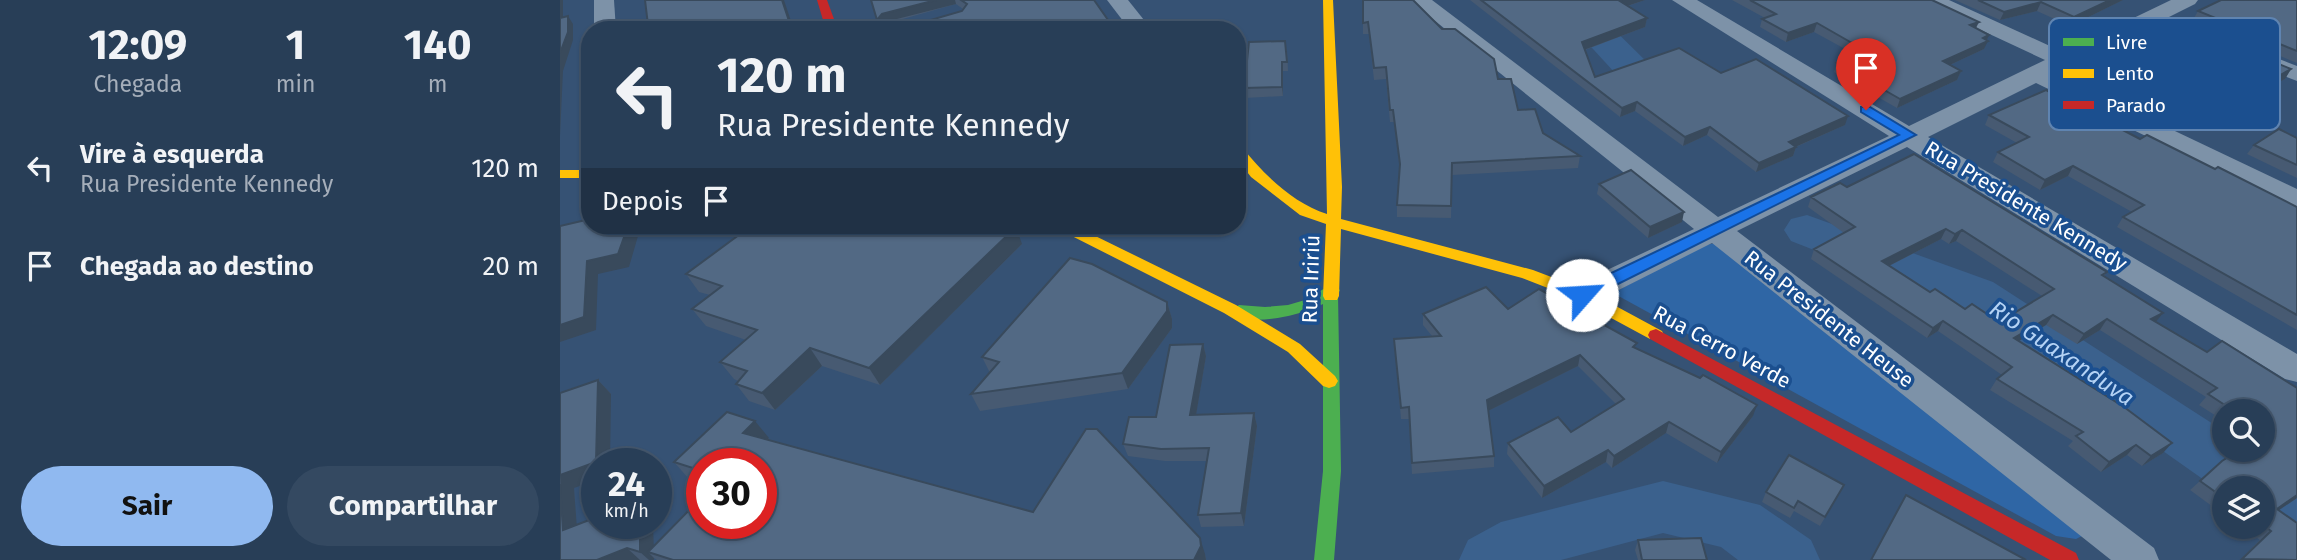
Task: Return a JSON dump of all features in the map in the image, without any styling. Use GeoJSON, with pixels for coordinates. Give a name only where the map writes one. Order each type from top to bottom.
{"type":"FeatureCollection","features":[{"type":"Feature","properties":{"kind":"main road"},"geometry":{"type":"LineString","coordinates":[[821,0],[829,21]]}},
{"type":"Feature","properties":{"kind":"main road","name":"Rua Iririú"},"geometry":{"type":"LineString","coordinates":[[1324,560],[1332,471],[1329,382],[1334,222],[1326,2]]}},
{"type":"Feature","properties":{"kind":"main road","name":"Rua Cerro Verde"},"geometry":{"type":"LineString","coordinates":[[1246,161],[1281,196],[1305,212],[1464,256],[1582,295],[2069,560]]}},
{"type":"Feature","properties":{"kind":"main road"},"geometry":{"type":"LineString","coordinates":[[560,174],[581,174]]}},
{"type":"Feature","properties":{"kind":"main road"},"geometry":{"type":"LineString","coordinates":[[1081,235],[1230,309],[1294,348],[1329,382]]}},
{"type":"Feature","properties":{"kind":"main road"},"geometry":{"type":"LineString","coordinates":[[1230,309],[1269,316],[1292,313],[1320,301],[1332,290]]}},
{"type":"Feature","properties":{"kind":"street"},"geometry":{"type":"LineString","coordinates":[[604,0],[605,21]]}},
{"type":"Feature","properties":{"kind":"street"},"geometry":{"type":"LineString","coordinates":[[1117,0],[1133,21]]}},
{"type":"Feature","properties":{"kind":"street","name":"Rua Presidente Heuse"},"geometry":{"type":"LineString","coordinates":[[1419,0],[2140,560]]}},
{"type":"Feature","properties":{"kind":"street","name":"Rua Presidente Kennedy"},"geometry":{"type":"LineString","coordinates":[[1682,0],[2297,370]]}},
{"type":"Feature","properties":{"kind":"street"},"geometry":{"type":"LineString","coordinates":[[1931,0],[2049,55]]}},
{"type":"Feature","properties":{"kind":"street"},"geometry":{"type":"LineString","coordinates":[[2151,18],[2188,0]]}},
{"type":"Feature","properties":{"kind":"street"},"geometry":{"type":"LineString","coordinates":[[2157,15],[2164,18]]}},
{"type":"Feature","properties":{"kind":"street"},"geometry":{"type":"LineString","coordinates":[[2280,67],[2297,74]]}},
{"type":"Feature","properties":{"kind":"street"},"geometry":{"type":"LineString","coordinates":[[1582,295],[2049,68]]}},
{"type":"Feature","properties":{"kind":"street"},"geometry":{"type":"LineString","coordinates":[[2036,74],[2049,80]]}},
{"type":"Feature","properties":{"kind":"street"},"geometry":{"type":"LineString","coordinates":[[2152,130],[2297,200]]}},
{"type":"Feature","properties":{"kind":"shaded area"},"geometry":{"type":"Polygon","coordinates":[[[1717,243],[2082,536],[2076,539],[2056,536],[1613,293],[1704,245],[1717,243]]]}},
{"type":"Feature","properties":{"kind":"building"},"geometry":{"type":"Polygon","coordinates":[[[645,0],[782,0],[789,21],[648,21],[645,0]]]}},
{"type":"Feature","properties":{"kind":"building"},"geometry":{"type":"Polygon","coordinates":[[[871,0],[936,0],[882,14],[877,20],[871,0]]]}},
{"type":"Feature","properties":{"kind":"building"},"geometry":{"type":"Polygon","coordinates":[[[961,0],[1094,0],[1109,21],[927,21],[962,11],[967,4],[961,0]]]}},
{"type":"Feature","properties":{"kind":"building"},"geometry":{"type":"Polygon","coordinates":[[[1363,0],[1413,0],[1442,29],[1455,29],[1494,59],[1498,79],[1511,79],[1518,110],[1535,109],[1543,133],[1580,156],[1452,163],[1451,206],[1397,205],[1400,164],[1393,110],[1390,110],[1386,67],[1374,68],[1368,22],[1363,23],[1363,0]]]}},
{"type":"Feature","properties":{"kind":"building"},"geometry":{"type":"Polygon","coordinates":[[[1481,0],[1622,0],[1620,1],[1647,18],[1582,42],[1595,77],[1679,48],[1721,73],[1756,59],[1848,116],[1789,142],[1796,147],[1759,163],[1710,127],[1685,137],[1637,102],[1622,108],[1481,0]]]}},
{"type":"Feature","properties":{"kind":"building"},"geometry":{"type":"Polygon","coordinates":[[[1750,0],[1932,0],[1979,22],[1970,25],[1989,35],[1983,38],[1988,41],[1943,61],[1961,71],[1900,99],[1837,63],[1866,51],[1817,23],[1788,33],[1762,19],[1776,14],[1750,0]]]}},
{"type":"Feature","properties":{"kind":"building"},"geometry":{"type":"Polygon","coordinates":[[[1978,0],[2110,0],[2074,17],[2041,2],[2004,12],[1978,0]]]}},
{"type":"Feature","properties":{"kind":"building"},"geometry":{"type":"Polygon","coordinates":[[[2221,0],[2297,0],[2297,51],[2280,44],[2280,18],[2215,18],[2198,11],[2221,0]]]}},
{"type":"Feature","properties":{"kind":"building"},"geometry":{"type":"Polygon","coordinates":[[[568,16],[568,32],[560,53],[560,18],[568,16]]]}},
{"type":"Feature","properties":{"kind":"building"},"geometry":{"type":"Polygon","coordinates":[[[1285,41],[1287,62],[1282,62],[1282,87],[1246,88],[1249,42],[1285,41]]]}},
{"type":"Feature","properties":{"kind":"building"},"geometry":{"type":"Polygon","coordinates":[[[2280,65],[2291,69],[2280,75],[2280,65]]]}},
{"type":"Feature","properties":{"kind":"building"},"geometry":{"type":"Polygon","coordinates":[[[2046,90],[2049,92],[2049,130],[2123,130],[2140,139],[2147,135],[2297,207],[2297,315],[2123,217],[2144,205],[2073,166],[2045,180],[1998,152],[2029,137],[1989,115],[2046,90]]]}},
{"type":"Feature","properties":{"kind":"building"},"geometry":{"type":"Polygon","coordinates":[[[2280,130],[2297,138],[2297,165],[2254,145],[2280,130]]]}},
{"type":"Feature","properties":{"kind":"building"},"geometry":{"type":"Polygon","coordinates":[[[1914,154],[2107,272],[2102,275],[2163,313],[2151,319],[2207,352],[2222,341],[2297,388],[2297,495],[2277,509],[2297,523],[2297,560],[2242,559],[2263,539],[2275,539],[2275,476],[2212,476],[2212,490],[2200,481],[2221,462],[2275,462],[2275,399],[2216,399],[2208,394],[2217,388],[2107,319],[2084,334],[2053,315],[2014,338],[2124,407],[2172,443],[2151,456],[2136,445],[2109,462],[2076,436],[2083,432],[1997,379],[2012,367],[1943,321],[1933,328],[1814,249],[1855,227],[1811,197],[1840,183],[1847,187],[1914,154]],[[1946,229],[1882,261],[1930,292],[1935,289],[1965,309],[1972,304],[1999,322],[2054,289],[1962,230],[1955,234],[1946,229]]]}},
{"type":"Feature","properties":{"kind":"building"},"geometry":{"type":"Polygon","coordinates":[[[1631,170],[1684,212],[1650,227],[1599,184],[1631,170]]]}},
{"type":"Feature","properties":{"kind":"building"},"geometry":{"type":"Polygon","coordinates":[[[581,221],[581,235],[625,235],[618,254],[587,261],[584,317],[560,325],[560,226],[581,221]]]}},
{"type":"Feature","properties":{"kind":"building"},"geometry":{"type":"Polygon","coordinates":[[[739,235],[1008,235],[869,368],[810,348],[762,393],[736,384],[747,371],[720,362],[757,330],[692,309],[722,286],[686,274],[739,235]]]}},
{"type":"Feature","properties":{"kind":"building"},"geometry":{"type":"Polygon","coordinates":[[[1070,258],[1092,264],[1167,302],[1167,311],[1122,373],[971,394],[999,362],[982,357],[1070,258]]]}},
{"type":"Feature","properties":{"kind":"building"},"geometry":{"type":"Polygon","coordinates":[[[1486,287],[1508,309],[1539,289],[1637,343],[1633,347],[1700,378],[1703,375],[1757,405],[1721,452],[1669,422],[1614,456],[1608,450],[1544,486],[1508,443],[1558,417],[1571,432],[1624,399],[1580,355],[1487,400],[1494,456],[1412,463],[1409,407],[1401,408],[1394,339],[1441,336],[1423,314],[1486,287]]]}},
{"type":"Feature","properties":{"kind":"building"},"geometry":{"type":"Polygon","coordinates":[[[1203,344],[1190,415],[1254,413],[1241,513],[1198,515],[1209,448],[1161,449],[1123,444],[1129,417],[1156,417],[1170,345],[1203,344]]]}},
{"type":"Feature","properties":{"kind":"building"},"geometry":{"type":"Polygon","coordinates":[[[598,380],[596,448],[581,448],[581,467],[560,475],[560,393],[598,380]]]}},
{"type":"Feature","properties":{"kind":"building"},"geometry":{"type":"Polygon","coordinates":[[[727,412],[755,421],[743,433],[1033,512],[1086,429],[1097,429],[1200,538],[1201,546],[1194,560],[673,560],[648,552],[661,539],[672,539],[672,528],[686,513],[686,539],[777,539],[777,448],[689,448],[727,412]]]}},
{"type":"Feature","properties":{"kind":"building"},"geometry":{"type":"Polygon","coordinates":[[[686,451],[686,466],[674,462],[686,451]]]}},
{"type":"Feature","properties":{"kind":"building"},"geometry":{"type":"Polygon","coordinates":[[[1789,455],[1844,485],[1825,517],[1798,501],[1794,508],[1766,492],[1789,455]]]}},
{"type":"Feature","properties":{"kind":"building"},"geometry":{"type":"Polygon","coordinates":[[[560,484],[563,530],[581,523],[581,539],[640,539],[640,552],[627,548],[597,560],[560,560],[560,484]]]}},
{"type":"Feature","properties":{"kind":"building"},"geometry":{"type":"Polygon","coordinates":[[[1906,495],[2026,560],[1871,560],[1906,495]]]}},
{"type":"Feature","properties":{"kind":"building"},"geometry":{"type":"Polygon","coordinates":[[[1701,538],[1707,560],[1642,560],[1638,540],[1701,538]]]}},
{"type":"Feature","properties":{"kind":"waterway","name":"Rio Guaxanduva"},"geometry":{"type":"LineString","coordinates":[[1565,0],[1641,78]]}},
{"type":"Feature","properties":{"kind":"waterway","name":"Rio Guaxanduva"},"geometry":{"type":"LineString","coordinates":[[1807,230],[1975,294],[2297,511]]}},
{"type":"Feature","properties":{"kind":"waterway","name":"Rio Guaxanduva"},"geometry":{"type":"LineString","coordinates":[[1491,560],[1523,542],[1663,507],[1738,524],[1788,560]]}},
{"type":"Feature","properties":{"kind":"traffic: fast"},"geometry":{"type":"LineString","coordinates":[[1239,311],[1288,311],[1310,304],[1332,290]]}},
{"type":"Feature","properties":{"kind":"traffic: fast"},"geometry":{"type":"LineString","coordinates":[[1324,560],[1332,471],[1331,296]]}},
{"type":"Feature","properties":{"kind":"traffic: slow"},"geometry":{"type":"LineString","coordinates":[[1328,0],[1335,187],[1331,296]]}},
{"type":"Feature","properties":{"kind":"traffic: slow"},"geometry":{"type":"LineString","coordinates":[[1246,161],[1256,174],[1305,212],[1353,228],[1527,274],[1582,295],[1656,335]]}},
{"type":"Feature","properties":{"kind":"traffic: slow"},"geometry":{"type":"LineString","coordinates":[[560,174],[581,174]]}},
{"type":"Feature","properties":{"kind":"traffic: slow"},"geometry":{"type":"LineString","coordinates":[[1081,235],[1230,309],[1294,348],[1329,381]]}},
{"type":"Feature","properties":{"kind":"traffic: jam"},"geometry":{"type":"LineString","coordinates":[[822,0],[829,21]]}},
{"type":"Feature","properties":{"kind":"traffic: jam"},"geometry":{"type":"LineString","coordinates":[[1656,335],[2069,560]]}},
{"type":"Feature","properties":{"kind":"route"},"geometry":{"type":"LineString","coordinates":[[1582,295],[1909,135],[1866,110]]}}]}
